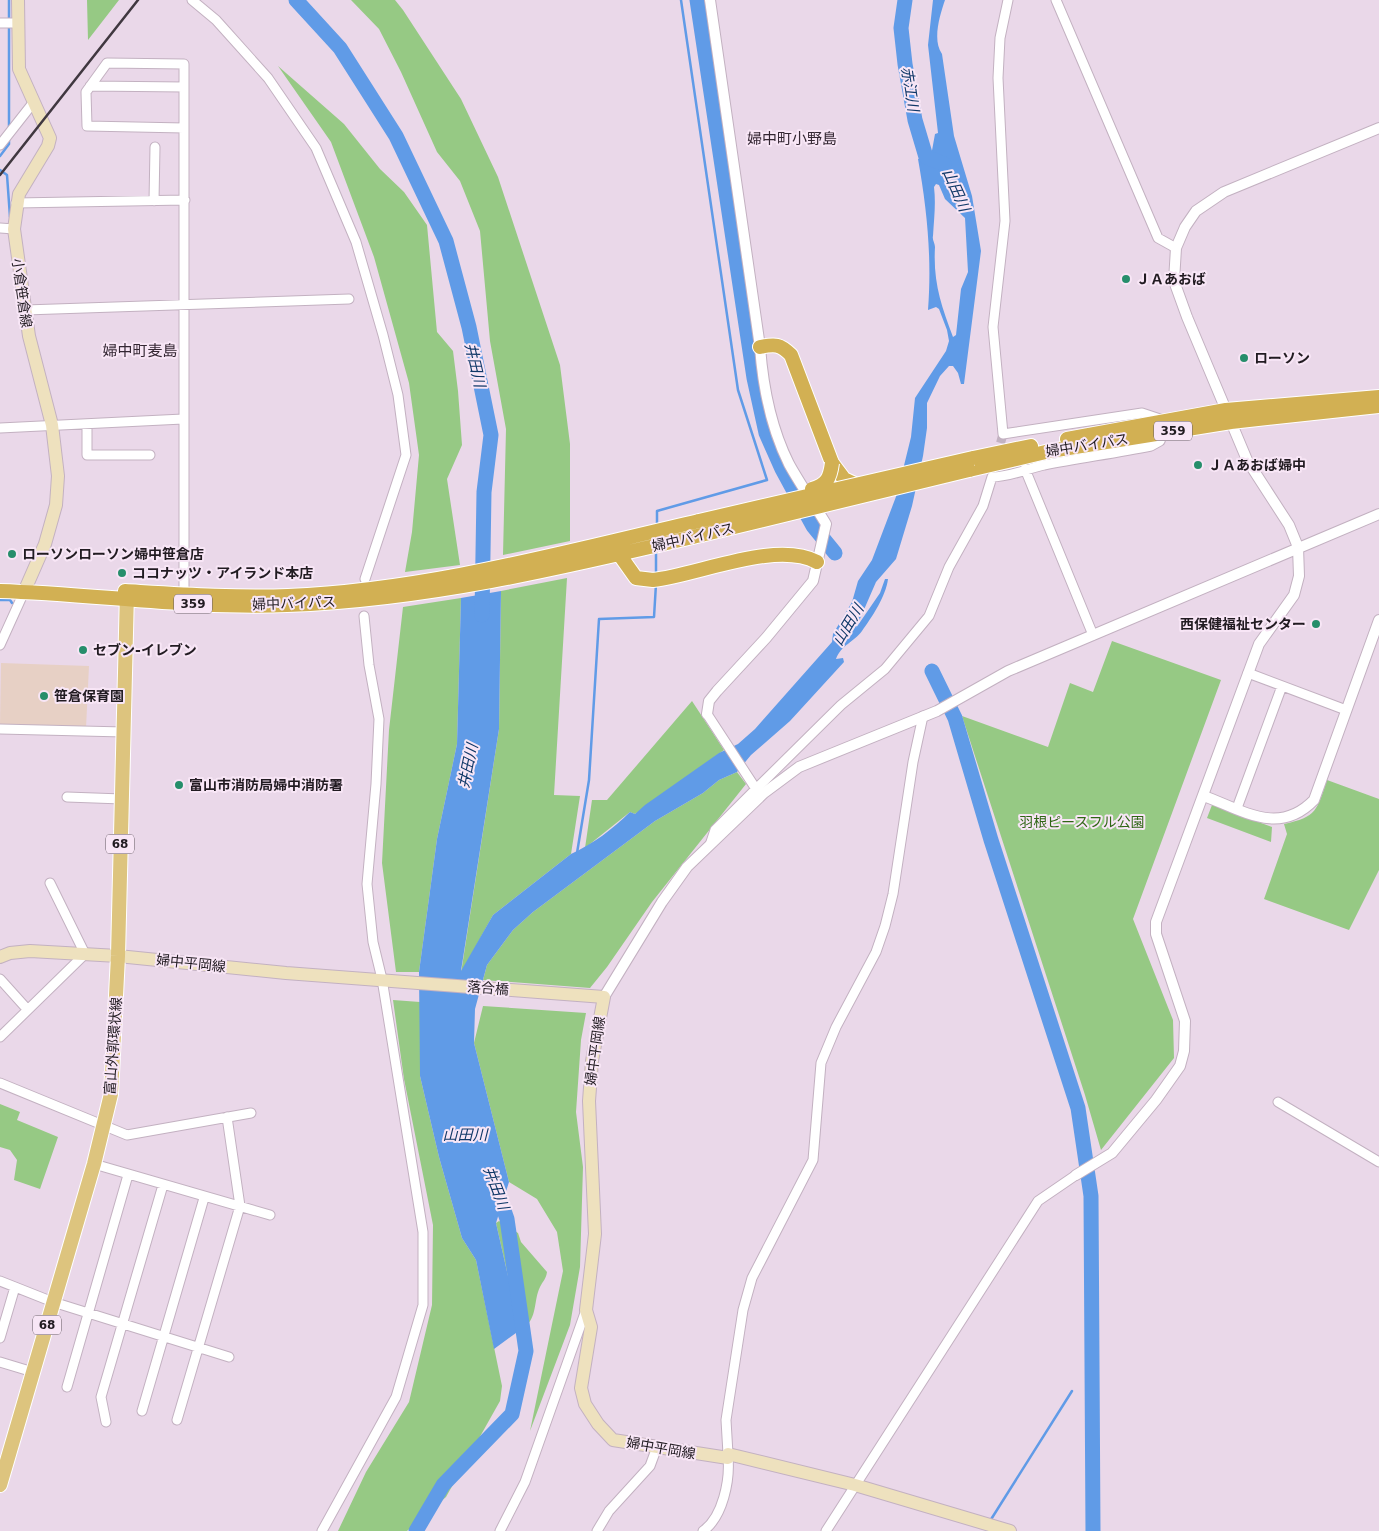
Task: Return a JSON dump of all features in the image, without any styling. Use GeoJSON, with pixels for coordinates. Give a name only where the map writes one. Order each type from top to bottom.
{"type":"FeatureCollection","features":[{"type":"Feature","properties":{"kind":"highway"},"geometry":{"type":"LineString","coordinates":[[760,347],[774,344],[782,346],[791,355],[832,463],[844,479],[857,485]]}},
{"type":"Feature","properties":{"kind":"highway","name":"婦中バイパス"},"geometry":{"type":"LineString","coordinates":[[0,582],[25,588],[287,605],[388,592],[857,485],[1050,451],[1164,426],[1379,396]]}},
{"type":"Feature","properties":{"kind":"highway","name":"婦中バイパス"},"geometry":{"type":"LineString","coordinates":[[1228,416],[1379,406]]}},
{"type":"Feature","properties":{"kind":"highway"},"geometry":{"type":"LineString","coordinates":[[757,507],[780,498],[823,486],[829,480],[832,463]]}},
{"type":"Feature","properties":{"kind":"highway","name":"婦中バイパス"},"geometry":{"type":"LineString","coordinates":[[127,596],[184,593],[287,596],[475,586],[701,535],[971,464]]}},
{"type":"Feature","properties":{"kind":"highway"},"geometry":{"type":"LineString","coordinates":[[653,580],[642,575],[636,568],[640,556],[646,552],[701,535]]}},
{"type":"Feature","properties":{"kind":"highway"},"geometry":{"type":"LineString","coordinates":[[619,554],[636,578],[653,580],[761,557],[819,557]]}},
{"type":"Feature","properties":{"kind":"highway","name":"婦中バイパス"},"geometry":{"type":"LineString","coordinates":[[0,591],[25,588]]}},
{"type":"Feature","properties":{"kind":"main road","name":"小倉笹倉線"},"geometry":{"type":"LineString","coordinates":[[18,0],[19,69],[50,138],[48,146],[19,194],[16,203],[14,229],[28,336],[52,425],[58,476],[56,505],[45,544],[25,588]]}},
{"type":"Feature","properties":{"kind":"main road","name":"富山外郭環状線"},"geometry":{"type":"LineString","coordinates":[[0,1485],[94,1164],[113,1079],[127,596]]}},
{"type":"Feature","properties":{"kind":"main road","name":"婦中平岡線"},"geometry":{"type":"LineString","coordinates":[[0,957],[10,953],[30,951],[85,954],[286,973],[382,979]]}},
{"type":"Feature","properties":{"kind":"main road","name":"落合橋"},"geometry":{"type":"LineString","coordinates":[[382,979],[599,997]]}},
{"type":"Feature","properties":{"kind":"main road","name":"婦中平岡線"},"geometry":{"type":"LineString","coordinates":[[599,997],[588,1101],[595,1234],[586,1310],[591,1327],[580,1388],[585,1404],[598,1424],[613,1440],[728,1456],[855,1485],[1010,1531]]}},
{"type":"Feature","properties":{"kind":"street"},"geometry":{"type":"LineString","coordinates":[[192,0],[216,20],[268,78],[316,148],[356,242],[378,316],[398,395],[406,455],[364,579]]}},
{"type":"Feature","properties":{"kind":"street"},"geometry":{"type":"LineString","coordinates":[[710,0],[760,347],[763,380],[774,423],[789,464],[826,524],[813,581],[709,701],[706,714],[755,787]]}},
{"type":"Feature","properties":{"kind":"street"},"geometry":{"type":"LineString","coordinates":[[711,842],[714,830],[755,787],[768,780],[783,762],[841,705],[885,669],[913,636],[928,616],[950,567],[983,506],[992,477],[1000,477],[1025,469],[1151,446],[1160,441],[1164,426],[1142,413],[1003,434],[993,328],[1005,222],[998,78],[1000,38],[1008,0]]}},
{"type":"Feature","properties":{"kind":"street"},"geometry":{"type":"LineString","coordinates":[[1056,0],[1158,238],[1176,248]]}},
{"type":"Feature","properties":{"kind":"street"},"geometry":{"type":"LineString","coordinates":[[0,23],[18,23]]}},
{"type":"Feature","properties":{"kind":"street"},"geometry":{"type":"LineString","coordinates":[[184,128],[87,126],[86,92],[107,63],[184,64],[185,200],[183,305],[184,593]]}},
{"type":"Feature","properties":{"kind":"street"},"geometry":{"type":"LineString","coordinates":[[90,86],[184,87]]}},
{"type":"Feature","properties":{"kind":"street"},"geometry":{"type":"LineString","coordinates":[[0,144],[33,103]]}},
{"type":"Feature","properties":{"kind":"street"},"geometry":{"type":"LineString","coordinates":[[826,1531],[1038,1201],[1076,1174],[1096,1165],[1112,1153],[1156,1100],[1180,1066],[1184,1051],[1184,1021],[1156,934],[1156,922],[1259,644],[1294,595],[1300,576],[1298,547],[1289,525],[1247,460],[1174,281],[1176,248],[1184,228],[1196,211],[1224,192],[1379,128]]}},
{"type":"Feature","properties":{"kind":"street"},"geometry":{"type":"LineString","coordinates":[[154,201],[155,147]]}},
{"type":"Feature","properties":{"kind":"street"},"geometry":{"type":"LineString","coordinates":[[16,203],[185,200]]}},
{"type":"Feature","properties":{"kind":"street"},"geometry":{"type":"LineString","coordinates":[[0,228],[14,229]]}},
{"type":"Feature","properties":{"kind":"street"},"geometry":{"type":"LineString","coordinates":[[25,310],[348,299]]}},
{"type":"Feature","properties":{"kind":"street"},"geometry":{"type":"LineString","coordinates":[[0,428],[184,418]]}},
{"type":"Feature","properties":{"kind":"street"},"geometry":{"type":"LineString","coordinates":[[87,424],[87,455],[150,455]]}},
{"type":"Feature","properties":{"kind":"street"},"geometry":{"type":"LineString","coordinates":[[1025,469],[1092,634]]}},
{"type":"Feature","properties":{"kind":"street"},"geometry":{"type":"LineString","coordinates":[[599,997],[687,867],[764,793],[799,767],[937,711],[1008,671],[1092,634],[1379,514]]}},
{"type":"Feature","properties":{"kind":"street"},"geometry":{"type":"LineString","coordinates":[[0,645],[25,588]]}},
{"type":"Feature","properties":{"kind":"street"},"geometry":{"type":"LineString","coordinates":[[322,1531],[396,1397],[423,1304],[423,1232],[382,979],[373,942],[367,884],[376,784],[379,719],[369,665],[364,616]]}},
{"type":"Feature","properties":{"kind":"street"},"geometry":{"type":"LineString","coordinates":[[1204,796],[1271,820],[1288,817],[1303,811],[1314,800],[1379,620]]}},
{"type":"Feature","properties":{"kind":"street"},"geometry":{"type":"LineString","coordinates":[[1248,673],[1346,710]]}},
{"type":"Feature","properties":{"kind":"street"},"geometry":{"type":"LineString","coordinates":[[1238,808],[1282,686]]}},
{"type":"Feature","properties":{"kind":"street"},"geometry":{"type":"LineString","coordinates":[[703,1531],[708,1528],[721,1505],[729,1472],[726,1420],[742,1310],[752,1278],[813,1160],[822,1063],[836,1027],[876,952],[885,926],[893,894],[913,762],[923,716]]}},
{"type":"Feature","properties":{"kind":"street"},"geometry":{"type":"LineString","coordinates":[[0,729],[124,732]]}},
{"type":"Feature","properties":{"kind":"street"},"geometry":{"type":"LineString","coordinates":[[68,798],[122,799]]}},
{"type":"Feature","properties":{"kind":"street"},"geometry":{"type":"LineString","coordinates":[[0,1037],[85,954],[50,883]]}},
{"type":"Feature","properties":{"kind":"street"},"geometry":{"type":"LineString","coordinates":[[0,979],[27,1009]]}},
{"type":"Feature","properties":{"kind":"street"},"geometry":{"type":"LineString","coordinates":[[0,1083],[127,1134],[251,1113]]}},
{"type":"Feature","properties":{"kind":"street"},"geometry":{"type":"LineString","coordinates":[[1278,1102],[1379,1162]]}},
{"type":"Feature","properties":{"kind":"street"},"geometry":{"type":"LineString","coordinates":[[177,1420],[240,1206],[227,1117]]}},
{"type":"Feature","properties":{"kind":"street"},"geometry":{"type":"LineString","coordinates":[[94,1164],[204,1198],[270,1215]]}},
{"type":"Feature","properties":{"kind":"street"},"geometry":{"type":"LineString","coordinates":[[67,1387],[128,1175]]}},
{"type":"Feature","properties":{"kind":"street"},"geometry":{"type":"LineString","coordinates":[[106,1422],[102,1397],[163,1185]]}},
{"type":"Feature","properties":{"kind":"street"},"geometry":{"type":"LineString","coordinates":[[142,1411],[204,1198]]}},
{"type":"Feature","properties":{"kind":"street"},"geometry":{"type":"LineString","coordinates":[[0,1281],[88,1314],[229,1357]]}},
{"type":"Feature","properties":{"kind":"street"},"geometry":{"type":"LineString","coordinates":[[0,1338],[15,1287]]}},
{"type":"Feature","properties":{"kind":"street"},"geometry":{"type":"LineString","coordinates":[[500,1531],[525,1482],[586,1310]]}},
{"type":"Feature","properties":{"kind":"street"},"geometry":{"type":"LineString","coordinates":[[0,1362],[33,1372]]}},
{"type":"Feature","properties":{"kind":"street"},"geometry":{"type":"LineString","coordinates":[[598,1531],[609,1511],[650,1466],[657,1447]]}},
{"type":"Feature","properties":{"kind":"shaded area","name":"笹倉保育園"},"geometry":{"type":"Polygon","coordinates":[[[1,663],[89,666],[86,728],[0,725],[1,663]]]}},
{"type":"Feature","properties":{"kind":"green space"},"geometry":{"type":"Polygon","coordinates":[[[87,0],[119,0],[88,40],[87,0]]]}},
{"type":"Feature","properties":{"kind":"green space"},"geometry":{"type":"Polygon","coordinates":[[[351,0],[395,0],[461,99],[498,177],[560,365],[570,444],[570,541],[503,555],[506,429],[490,341],[480,231],[460,181],[437,152],[401,72],[379,29],[351,0]]]}},
{"type":"Feature","properties":{"kind":"green space"},"geometry":{"type":"Polygon","coordinates":[[[278,66],[344,124],[380,169],[404,192],[427,225],[437,332],[453,351],[458,391],[462,445],[447,479],[460,565],[405,572],[412,532],[419,455],[409,383],[374,257],[331,142],[278,66]]]}},
{"type":"Feature","properties":{"kind":"green space"},"geometry":{"type":"Polygon","coordinates":[[[567,578],[554,795],[580,796],[571,854],[493,915],[461,973],[499,729],[501,591],[567,578]]]}},
{"type":"Feature","properties":{"kind":"green space"},"geometry":{"type":"Polygon","coordinates":[[[461,598],[457,744],[437,839],[419,972],[396,972],[382,863],[389,730],[403,607],[461,598]]]}},
{"type":"Feature","properties":{"kind":"green space","name":"羽根ピースフル公園"},"geometry":{"type":"Polygon","coordinates":[[[1112,641],[1221,680],[1133,919],[1173,1020],[1174,1058],[1101,1150],[1085,1095],[962,716],[1048,747],[1070,683],[1093,692],[1112,641]]]}},
{"type":"Feature","properties":{"kind":"green space"},"geometry":{"type":"Polygon","coordinates":[[[692,701],[724,750],[635,814],[630,812],[585,848],[592,800],[607,800],[692,701]]]}},
{"type":"Feature","properties":{"kind":"green space"},"geometry":{"type":"Polygon","coordinates":[[[737,772],[746,784],[652,902],[607,967],[590,988],[483,980],[487,965],[513,930],[533,912],[655,821],[703,793],[719,780],[737,772]]]}},
{"type":"Feature","properties":{"kind":"green space"},"geometry":{"type":"Polygon","coordinates":[[[1327,780],[1379,799],[1379,870],[1349,930],[1264,899],[1287,834],[1284,824],[1303,818],[1314,811],[1321,799],[1327,780]]]}},
{"type":"Feature","properties":{"kind":"green space"},"geometry":{"type":"Polygon","coordinates":[[[1212,805],[1272,827],[1271,842],[1207,818],[1212,805]]]}},
{"type":"Feature","properties":{"kind":"green space"},"geometry":{"type":"Polygon","coordinates":[[[393,1000],[420,1002],[420,1076],[439,1157],[462,1238],[476,1260],[502,1386],[500,1401],[446,1497],[407,1531],[338,1531],[366,1472],[409,1402],[432,1305],[433,1225],[404,1079],[393,1000]]]}},
{"type":"Feature","properties":{"kind":"green space"},"geometry":{"type":"Polygon","coordinates":[[[483,1006],[586,1013],[581,1040],[576,1112],[583,1167],[580,1267],[570,1325],[530,1431],[563,1271],[557,1232],[537,1199],[509,1182],[474,1043],[483,1006]]]}},
{"type":"Feature","properties":{"kind":"green space"},"geometry":{"type":"Polygon","coordinates":[[[0,1104],[20,1112],[17,1120],[58,1137],[40,1189],[14,1180],[17,1160],[10,1150],[0,1147],[0,1104]]]}},
{"type":"Feature","properties":{"kind":"green space"},"geometry":{"type":"Polygon","coordinates":[[[499,1221],[518,1233],[521,1242],[547,1272],[538,1292],[534,1312],[527,1325],[508,1276],[496,1223],[499,1221]]]}},
{"type":"Feature","properties":{"kind":"water","name":"山田川"},"geometry":{"type":"Polygon","coordinates":[[[933,0],[945,0],[938,27],[938,42],[942,54],[954,136],[972,196],[981,251],[964,384],[961,384],[958,373],[953,366],[949,366],[940,376],[927,403],[927,428],[923,456],[912,506],[896,559],[876,582],[856,628],[880,593],[885,579],[888,579],[882,599],[874,613],[859,635],[838,654],[836,659],[843,658],[844,662],[790,721],[751,755],[737,772],[719,780],[703,793],[655,821],[533,912],[513,930],[487,965],[475,1009],[474,1043],[509,1182],[496,1223],[508,1276],[527,1325],[494,1349],[476,1260],[462,1238],[439,1157],[420,1076],[419,972],[437,839],[457,744],[461,598],[501,591],[499,729],[461,971],[493,915],[571,854],[602,836],[630,812],[635,814],[719,753],[738,744],[755,729],[832,642],[833,634],[852,602],[858,581],[872,560],[897,494],[911,437],[915,398],[946,351],[949,341],[939,309],[936,307],[928,310],[928,234],[918,159],[931,156],[935,134],[938,133],[928,45],[933,0]],[[936,184],[934,187],[933,237],[935,271],[942,304],[953,337],[956,335],[961,289],[968,272],[965,218],[945,199],[939,185],[936,184]]]}},
{"type":"Feature","properties":{"kind":"waterway"},"geometry":{"type":"LineString","coordinates":[[9,0],[9,128]]}},
{"type":"Feature","properties":{"kind":"waterway","name":"井田川"},"geometry":{"type":"LineString","coordinates":[[296,0],[340,48],[396,136],[446,241],[469,327],[491,435],[484,492],[482,615]]}},
{"type":"Feature","properties":{"kind":"waterway"},"geometry":{"type":"LineString","coordinates":[[657,526],[657,511],[767,480],[738,390],[681,0]]}},
{"type":"Feature","properties":{"kind":"waterway","name":"山田川"},"geometry":{"type":"LineString","coordinates":[[697,0],[754,378],[766,433],[782,469],[813,526],[835,553]]}},
{"type":"Feature","properties":{"kind":"waterway","name":"赤江川"},"geometry":{"type":"LineString","coordinates":[[905,0],[901,28],[915,120],[926,157],[944,164]]}},
{"type":"Feature","properties":{"kind":"waterway"},"geometry":{"type":"LineString","coordinates":[[0,156],[9,144],[9,139]]}},
{"type":"Feature","properties":{"kind":"waterway"},"geometry":{"type":"LineString","coordinates":[[0,170],[7,175],[10,217]]}},
{"type":"Feature","properties":{"kind":"waterway"},"geometry":{"type":"LineString","coordinates":[[656,549],[656,574]]}},
{"type":"Feature","properties":{"kind":"waterway"},"geometry":{"type":"LineString","coordinates":[[577,853],[589,780],[599,619],[654,617],[656,584]]}},
{"type":"Feature","properties":{"kind":"waterway"},"geometry":{"type":"LineString","coordinates":[[0,600],[10,600],[12,603]]}},
{"type":"Feature","properties":{"kind":"waterway"},"geometry":{"type":"LineString","coordinates":[[932,671],[955,718],[991,840],[1078,1108],[1091,1196],[1093,1531]]}},
{"type":"Feature","properties":{"kind":"waterway","name":"井田川"},"geometry":{"type":"LineString","coordinates":[[416,1531],[443,1485],[512,1414],[526,1351],[507,1219],[495,1185]]}},
{"type":"Feature","properties":{"kind":"waterway"},"geometry":{"type":"LineString","coordinates":[[990,1521],[1072,1391]]}},
{"type":"Feature","properties":{"kind":"tunnel"},"geometry":{"type":"LineString","coordinates":[[997,456],[1003,434]]}},
{"type":"Feature","properties":{"kind":"railway"},"geometry":{"type":"LineString","coordinates":[[0,175],[138,0]]}},
{"type":"Feature","properties":{"kind":"place","name":"ＪＡあおば"},"geometry":{"type":"Point","coordinates":[1126,279]}},
{"type":"Feature","properties":{"kind":"place","name":"ローソン"},"geometry":{"type":"Point","coordinates":[1244,358]}},
{"type":"Feature","properties":{"kind":"place","name":"ＪＡあおば婦中"},"geometry":{"type":"Point","coordinates":[1198,465]}},
{"type":"Feature","properties":{"kind":"place","name":"ローソンローソン婦中笹倉店"},"geometry":{"type":"Point","coordinates":[12,554]}},
{"type":"Feature","properties":{"kind":"place","name":"ココナッツ・アイランド本店"},"geometry":{"type":"Point","coordinates":[122,573]}},
{"type":"Feature","properties":{"kind":"place","name":"西保健福祉センター"},"geometry":{"type":"Point","coordinates":[1316,624]}},
{"type":"Feature","properties":{"kind":"place","name":"セブン-イレブン"},"geometry":{"type":"Point","coordinates":[83,650]}},
{"type":"Feature","properties":{"kind":"place","name":"笹倉保育園"},"geometry":{"type":"Point","coordinates":[44,696]}},
{"type":"Feature","properties":{"kind":"place","name":"富山市消防局婦中消防署"},"geometry":{"type":"Point","coordinates":[179,785]}},
{"type":"Feature","properties":{"kind":"district","name":"婦中町小野島"},"geometry":{"type":"Point","coordinates":[792,139]}},
{"type":"Feature","properties":{"kind":"district","name":"婦中町麦島"},"geometry":{"type":"Point","coordinates":[140,351]}}]}
